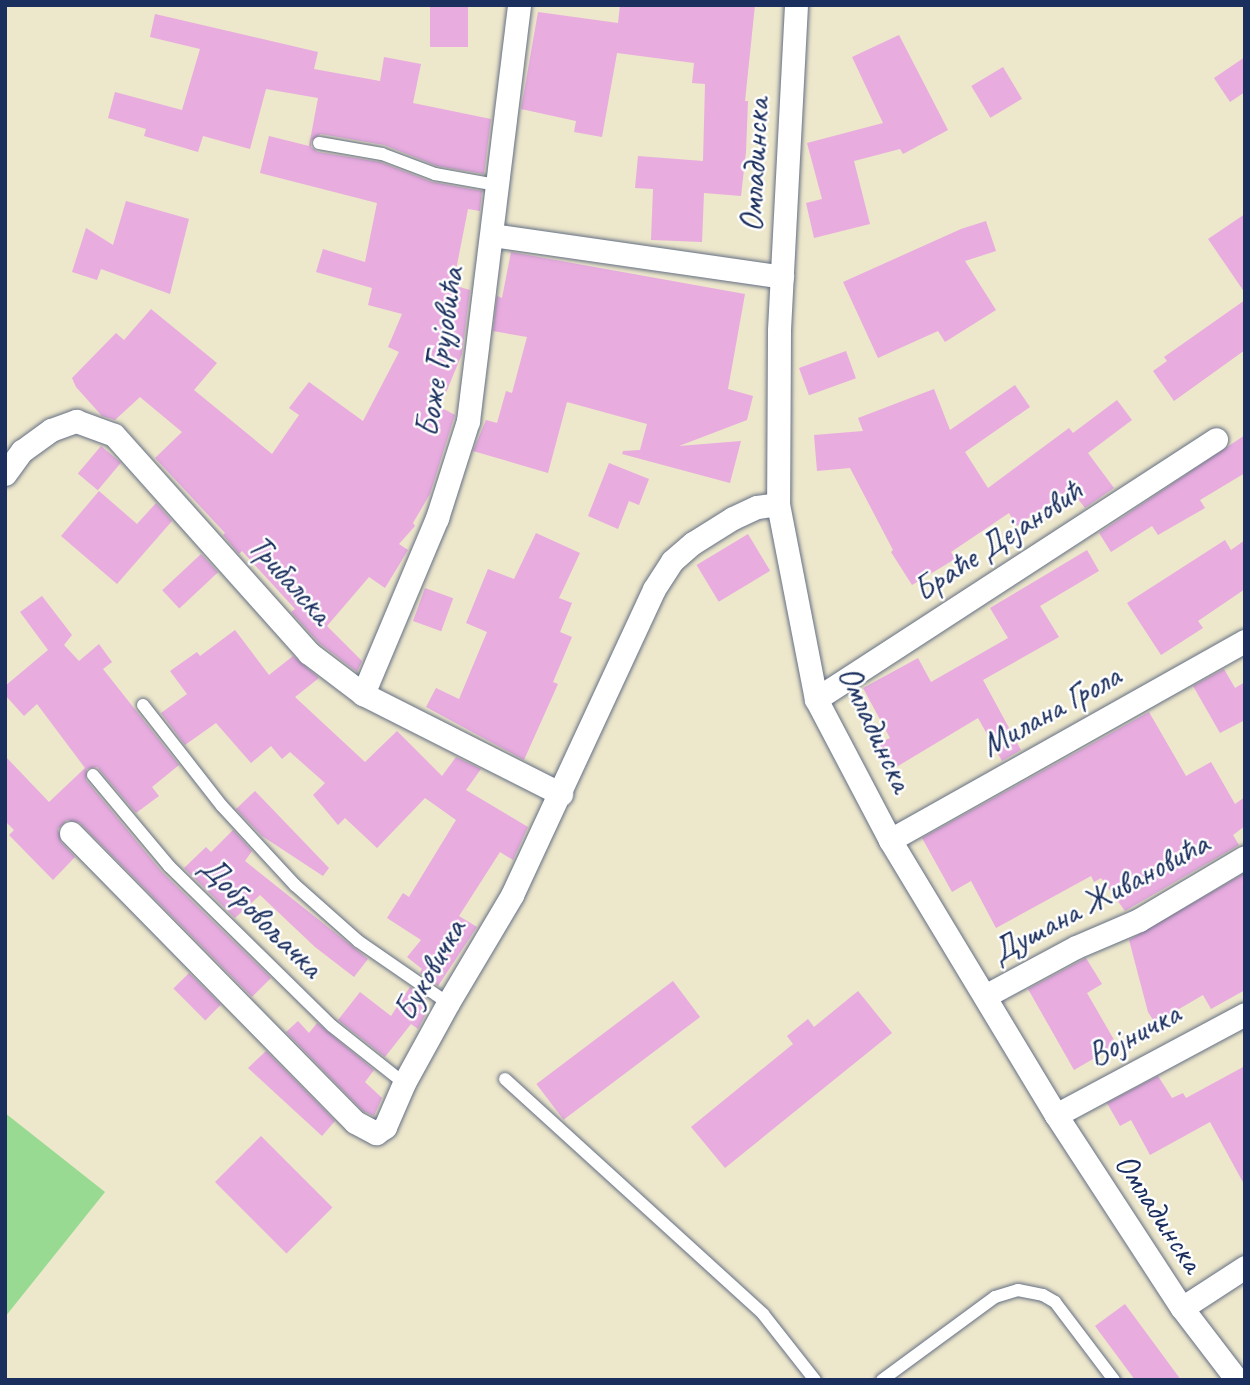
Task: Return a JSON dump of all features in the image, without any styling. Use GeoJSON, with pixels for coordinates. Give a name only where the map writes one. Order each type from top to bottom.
{"type":"FeatureCollection","features":[{"type":"Feature","properties":{"kind":"street","name":"Боже Грујовића"},"geometry":{"type":"LineString","coordinates":[[363,694],[437,518],[468,421],[519,5]]}},
{"type":"Feature","properties":{"kind":"street","name":"Омладинска"},"geometry":{"type":"LineString","coordinates":[[796,5],[782,276],[778,505],[817,699],[890,840],[1055,1115],[1182,1308],[1237,1380]]}},
{"type":"Feature","properties":{"kind":"street"},"geometry":{"type":"LineString","coordinates":[[492,235],[782,276]]}},
{"type":"Feature","properties":{"kind":"street","name":"Трибалска"},"geometry":{"type":"LineString","coordinates":[[5,474],[22,451],[51,430],[76,421],[114,435],[309,653],[363,694],[561,794]]}},
{"type":"Feature","properties":{"kind":"street","name":"Браће Дејановић"},"geometry":{"type":"LineString","coordinates":[[817,699],[1216,439]]}},
{"type":"Feature","properties":{"kind":"street","name":"Буковичка"},"geometry":{"type":"LineString","coordinates":[[71,833],[355,1122],[376,1133],[382,1131],[404,1083],[448,1003],[512,895],[654,589],[672,561],[733,518],[757,507],[778,505]]}},
{"type":"Feature","properties":{"kind":"street","name":"Милана Грола"},"geometry":{"type":"LineString","coordinates":[[890,840],[1245,641]]}},
{"type":"Feature","properties":{"kind":"street","name":"Душана Живановића"},"geometry":{"type":"LineString","coordinates":[[985,996],[1088,941],[1139,920],[1245,858]]}},
{"type":"Feature","properties":{"kind":"street","name":"Војничка"},"geometry":{"type":"LineString","coordinates":[[1055,1115],[1245,1014]]}},
{"type":"Feature","properties":{"kind":"street"},"geometry":{"type":"LineString","coordinates":[[1182,1308],[1245,1266]]}},
{"type":"Feature","properties":{"kind":"lane"},"geometry":{"type":"LineString","coordinates":[[318,143],[382,154],[435,174],[497,186]]}},
{"type":"Feature","properties":{"kind":"lane"},"geometry":{"type":"LineString","coordinates":[[143,705],[222,806],[295,885],[368,948],[448,1003]]}},
{"type":"Feature","properties":{"kind":"lane","name":"Добровољачка"},"geometry":{"type":"LineString","coordinates":[[93,775],[169,866],[332,1026],[404,1083]]}},
{"type":"Feature","properties":{"kind":"lane"},"geometry":{"type":"LineString","coordinates":[[505,1079],[763,1314],[815,1380]]}},
{"type":"Feature","properties":{"kind":"lane"},"geometry":{"type":"LineString","coordinates":[[882,1380],[995,1297],[1018,1290],[1043,1295],[1055,1302],[1114,1380]]}},
{"type":"Feature","properties":{"kind":"green space"},"geometry":{"type":"Polygon","coordinates":[[[5,1113],[105,1192],[5,1317],[5,1113]]]}},
{"type":"Feature","properties":{"kind":"building"},"geometry":{"type":"Polygon","coordinates":[[[430,5],[468,5],[468,47],[430,47],[430,5]]]}},
{"type":"Feature","properties":{"kind":"building"},"geometry":{"type":"Polygon","coordinates":[[[620,5],[755,5],[745,101],[748,101],[746,152],[741,196],[704,193],[702,242],[651,240],[653,189],[635,188],[638,156],[703,161],[705,84],[692,83],[694,63],[617,53],[602,137],[574,132],[576,121],[521,109],[538,12],[618,23],[620,5]]]}},
{"type":"Feature","properties":{"kind":"building"},"geometry":{"type":"Polygon","coordinates":[[[155,14],[318,52],[314,69],[380,81],[384,57],[421,64],[413,103],[491,119],[484,174],[437,166],[384,145],[321,134],[311,141],[311,147],[318,152],[380,162],[432,182],[482,191],[480,211],[468,209],[453,285],[470,290],[462,354],[440,407],[455,415],[430,494],[413,523],[415,526],[399,544],[408,550],[385,588],[369,577],[327,626],[362,661],[357,672],[319,643],[291,612],[295,609],[242,551],[239,554],[223,535],[225,533],[155,458],[182,432],[140,397],[115,420],[102,416],[76,387],[72,378],[116,333],[124,340],[151,309],[217,363],[194,390],[272,454],[299,415],[289,408],[309,382],[363,421],[399,352],[388,347],[402,314],[368,305],[372,288],[316,272],[323,249],[365,262],[377,203],[260,173],[269,136],[309,146],[318,98],[266,89],[250,149],[203,136],[198,152],[144,136],[146,129],[108,118],[115,92],[182,110],[200,49],[150,37],[155,14]]]}},
{"type":"Feature","properties":{"kind":"building"},"geometry":{"type":"Polygon","coordinates":[[[899,35],[948,130],[903,154],[900,149],[854,161],[870,224],[814,238],[806,203],[822,199],[807,143],[883,123],[852,57],[899,35]]]}},
{"type":"Feature","properties":{"kind":"building"},"geometry":{"type":"Polygon","coordinates":[[[1245,57],[1245,92],[1230,102],[1214,78],[1245,57]]]}},
{"type":"Feature","properties":{"kind":"building"},"geometry":{"type":"Polygon","coordinates":[[[1003,67],[1022,99],[990,118],[971,86],[1003,67]]]}},
{"type":"Feature","properties":{"kind":"building"},"geometry":{"type":"Polygon","coordinates":[[[126,201],[189,219],[170,294],[101,269],[97,280],[72,272],[86,228],[113,245],[126,201]]]}},
{"type":"Feature","properties":{"kind":"building"},"geometry":{"type":"Polygon","coordinates":[[[1245,214],[1245,293],[1208,239],[1245,214]]]}},
{"type":"Feature","properties":{"kind":"building"},"geometry":{"type":"Polygon","coordinates":[[[986,221],[996,251],[965,261],[996,310],[945,342],[938,331],[878,358],[843,282],[961,229],[986,221]]]}},
{"type":"Feature","properties":{"kind":"building"},"geometry":{"type":"Polygon","coordinates":[[[511,252],[745,294],[728,389],[753,396],[747,420],[679,446],[741,441],[730,483],[622,454],[623,451],[640,450],[647,424],[567,402],[548,473],[473,451],[486,420],[497,423],[506,391],[512,393],[527,337],[493,331],[497,296],[502,298],[511,252]]]}},
{"type":"Feature","properties":{"kind":"building"},"geometry":{"type":"Polygon","coordinates":[[[1245,300],[1245,350],[1174,401],[1153,371],[1167,361],[1164,357],[1245,300]]]}},
{"type":"Feature","properties":{"kind":"building"},"geometry":{"type":"Polygon","coordinates":[[[846,351],[856,378],[809,395],[799,368],[846,351]]]}},
{"type":"Feature","properties":{"kind":"building"},"geometry":{"type":"Polygon","coordinates":[[[1015,385],[1030,407],[965,452],[988,488],[1069,428],[1073,433],[1117,400],[1132,420],[1088,453],[1114,488],[1085,508],[1070,489],[1017,526],[1009,513],[951,552],[955,559],[912,585],[891,552],[893,550],[850,468],[817,471],[814,435],[863,431],[858,418],[934,389],[950,430],[1015,385]]]}},
{"type":"Feature","properties":{"kind":"building"},"geometry":{"type":"Polygon","coordinates":[[[1245,435],[1245,473],[1200,500],[1205,508],[1158,535],[1152,526],[1111,552],[1099,533],[1245,435]]]}},
{"type":"Feature","properties":{"kind":"building"},"geometry":{"type":"Polygon","coordinates":[[[101,446],[121,463],[98,490],[78,474],[101,446]]]}},
{"type":"Feature","properties":{"kind":"building"},"geometry":{"type":"Polygon","coordinates":[[[609,463],[649,479],[639,505],[629,501],[618,529],[588,516],[609,463]]]}},
{"type":"Feature","properties":{"kind":"building"},"geometry":{"type":"Polygon","coordinates":[[[99,491],[137,524],[156,503],[172,521],[117,584],[61,536],[99,491]]]}},
{"type":"Feature","properties":{"kind":"building"},"geometry":{"type":"Polygon","coordinates":[[[536,533],[580,553],[559,598],[572,603],[560,632],[572,637],[553,682],[558,684],[524,760],[426,707],[436,688],[459,699],[487,632],[466,623],[488,569],[514,579],[536,533]]]}},
{"type":"Feature","properties":{"kind":"building"},"geometry":{"type":"Polygon","coordinates":[[[748,534],[770,571],[719,602],[697,565],[748,534]]]}},
{"type":"Feature","properties":{"kind":"building"},"geometry":{"type":"Polygon","coordinates":[[[1225,540],[1231,550],[1245,540],[1245,589],[1198,621],[1203,628],[1161,655],[1127,603],[1225,540]]]}},
{"type":"Feature","properties":{"kind":"building"},"geometry":{"type":"Polygon","coordinates":[[[1087,550],[1099,571],[1040,606],[1059,637],[983,680],[1021,750],[1002,761],[978,718],[893,769],[879,743],[890,738],[863,688],[918,658],[931,682],[1008,638],[990,608],[1087,550]]]}},
{"type":"Feature","properties":{"kind":"building"},"geometry":{"type":"Polygon","coordinates":[[[201,554],[218,572],[179,608],[162,590],[201,554]]]}},
{"type":"Feature","properties":{"kind":"building"},"geometry":{"type":"Polygon","coordinates":[[[425,588],[453,598],[441,631],[413,621],[425,588]]]}},
{"type":"Feature","properties":{"kind":"building"},"geometry":{"type":"Polygon","coordinates":[[[42,596],[72,635],[64,645],[79,661],[99,644],[112,662],[103,669],[179,765],[152,787],[159,796],[136,813],[97,767],[87,769],[86,780],[162,872],[271,978],[252,997],[80,823],[67,820],[58,829],[61,842],[75,857],[53,880],[9,835],[14,830],[5,821],[5,756],[49,802],[85,768],[37,704],[24,716],[5,695],[5,686],[48,650],[20,612],[42,596]]]}},
{"type":"Feature","properties":{"kind":"building"},"geometry":{"type":"Polygon","coordinates":[[[235,630],[269,675],[293,656],[319,678],[295,697],[365,762],[397,731],[442,776],[456,757],[481,769],[466,790],[528,827],[513,860],[500,852],[459,916],[477,927],[438,986],[420,973],[422,969],[407,957],[421,940],[387,918],[403,893],[409,897],[456,820],[425,798],[377,848],[345,818],[338,825],[313,795],[325,783],[290,752],[282,759],[271,746],[251,763],[216,723],[185,745],[161,713],[187,694],[170,671],[197,652],[200,656],[235,630]]]}},
{"type":"Feature","properties":{"kind":"building"},"geometry":{"type":"Polygon","coordinates":[[[1224,669],[1235,688],[1245,682],[1245,720],[1220,733],[1193,686],[1224,669]]]}},
{"type":"Feature","properties":{"kind":"building"},"geometry":{"type":"Polygon","coordinates":[[[1149,712],[1186,776],[1211,762],[1235,804],[1245,797],[1245,826],[1233,835],[1239,845],[1125,911],[1101,878],[1094,882],[1091,876],[996,928],[971,881],[952,892],[922,838],[1149,712]]]}},
{"type":"Feature","properties":{"kind":"building"},"geometry":{"type":"Polygon","coordinates":[[[255,791],[329,868],[323,876],[262,836],[236,809],[255,791]]]}},
{"type":"Feature","properties":{"kind":"building"},"geometry":{"type":"Polygon","coordinates":[[[233,830],[252,851],[245,861],[368,959],[354,977],[315,947],[260,895],[235,918],[184,868],[206,847],[211,852],[233,830]]]}},
{"type":"Feature","properties":{"kind":"building"},"geometry":{"type":"Polygon","coordinates":[[[1243,874],[1245,990],[1211,1009],[1203,995],[1155,1023],[1148,1012],[1129,940],[1243,874]]]}},
{"type":"Feature","properties":{"kind":"building"},"geometry":{"type":"Polygon","coordinates":[[[1086,958],[1102,984],[1087,993],[1117,1045],[1074,1070],[1028,989],[1086,958]]]}},
{"type":"Feature","properties":{"kind":"building"},"geometry":{"type":"Polygon","coordinates":[[[189,973],[221,1005],[205,1020],[173,989],[189,973]]]}},
{"type":"Feature","properties":{"kind":"building"},"geometry":{"type":"Polygon","coordinates":[[[673,981],[700,1017],[564,1120],[536,1084],[673,981]]]}},
{"type":"Feature","properties":{"kind":"building"},"geometry":{"type":"Polygon","coordinates":[[[410,987],[427,999],[423,1005],[429,1008],[418,1029],[411,1024],[385,1057],[338,1020],[360,992],[391,1016],[410,987]]]}},
{"type":"Feature","properties":{"kind":"building"},"geometry":{"type":"Polygon","coordinates":[[[858,991],[892,1033],[725,1168],[691,1127],[793,1044],[787,1036],[808,1019],[814,1027],[858,991]]]}},
{"type":"Feature","properties":{"kind":"building"},"geometry":{"type":"Polygon","coordinates":[[[298,1021],[309,1033],[317,1023],[374,1070],[365,1082],[382,1098],[374,1116],[363,1111],[286,1032],[298,1021]]]}},
{"type":"Feature","properties":{"kind":"building"},"geometry":{"type":"Polygon","coordinates":[[[266,1051],[335,1121],[322,1136],[248,1068],[266,1051]]]}},
{"type":"Feature","properties":{"kind":"building"},"geometry":{"type":"Polygon","coordinates":[[[1245,1066],[1245,1186],[1210,1122],[1150,1155],[1131,1120],[1120,1126],[1107,1103],[1158,1076],[1172,1098],[1183,1093],[1186,1098],[1245,1066]]]}},
{"type":"Feature","properties":{"kind":"building"},"geometry":{"type":"Polygon","coordinates":[[[261,1136],[332,1207],[286,1253],[215,1182],[261,1136]]]}},
{"type":"Feature","properties":{"kind":"building"},"geometry":{"type":"Polygon","coordinates":[[[1125,1304],[1181,1380],[1135,1380],[1095,1326],[1125,1304]]]}}]}
